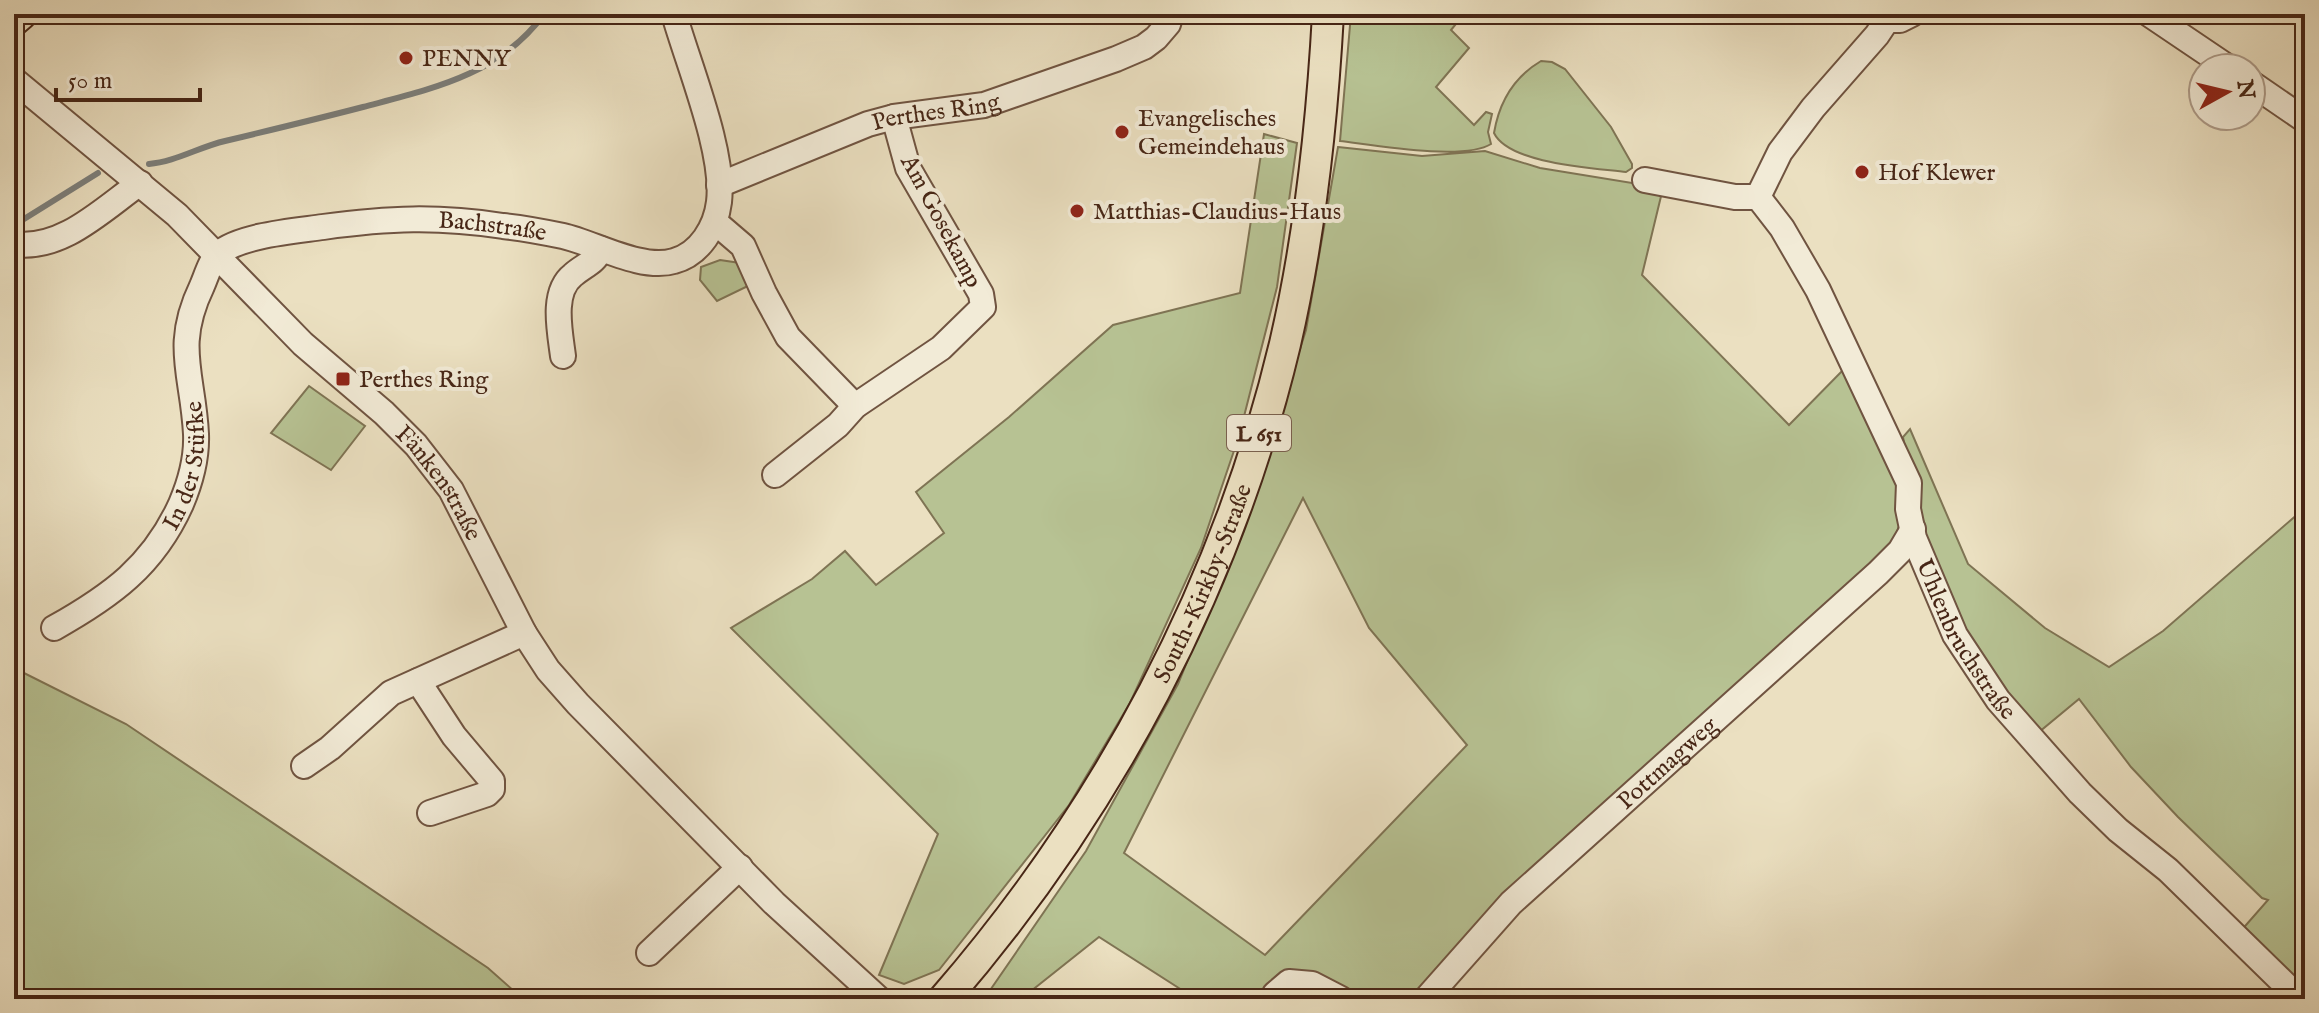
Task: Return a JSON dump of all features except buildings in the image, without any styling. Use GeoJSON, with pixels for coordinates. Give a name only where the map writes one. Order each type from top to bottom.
{"type":"FeatureCollection","features":[{"type":"Feature","properties":{"kind":"main road"},"geometry":{"type":"LineString","coordinates":[[14,20],[21,14]]}},
{"type":"Feature","properties":{"kind":"main road","name":"South-Kirkby-Straße"},"geometry":{"type":"LineString","coordinates":[[944,999],[1001,931],[1083,816],[1146,712],[1221,546],[1270,399],[1293,306],[1318,143],[1328,14]]}},
{"type":"Feature","properties":{"kind":"street"},"geometry":{"type":"LineString","coordinates":[[674,14],[700,98],[719,185],[715,222],[743,246],[788,337],[855,406]]}},
{"type":"Feature","properties":{"kind":"street","name":"Perthes Ring"},"geometry":{"type":"LineString","coordinates":[[719,185],[766,168],[838,135],[894,117],[984,105],[1123,57],[1156,38],[1168,24],[1171,14]]}},
{"type":"Feature","properties":{"kind":"street"},"geometry":{"type":"LineString","coordinates":[[1645,180],[1735,197],[1758,197],[1780,152],[1813,108],[1877,35],[1885,17],[1900,20],[1912,14]]}},
{"type":"Feature","properties":{"kind":"street"},"geometry":{"type":"LineString","coordinates":[[2149,14],[2205,52]]}},
{"type":"Feature","properties":{"kind":"street","name":"Fänkenstraße"},"geometry":{"type":"LineString","coordinates":[[14,80],[140,183],[217,254],[303,344],[402,429],[451,490],[524,633],[548,670],[774,903],[879,999]]}},
{"type":"Feature","properties":{"kind":"street"},"geometry":{"type":"LineString","coordinates":[[2267,94],[2305,120]]}},
{"type":"Feature","properties":{"kind":"street","name":"Am Gosekamp"},"geometry":{"type":"LineString","coordinates":[[775,475],[838,425],[855,406],[941,348],[983,307],[981,294],[908,168],[894,117]]}},
{"type":"Feature","properties":{"kind":"street"},"geometry":{"type":"LineString","coordinates":[[14,244],[44,243],[73,230],[140,183]]}},
{"type":"Feature","properties":{"kind":"street","name":"Uhlenbruchstraße"},"geometry":{"type":"LineString","coordinates":[[1758,197],[1782,228],[1818,290],[1909,483],[1908,509],[1913,529],[1955,635],[1998,700],[2080,793],[2118,830],[2168,870],[2300,999]]}},
{"type":"Feature","properties":{"kind":"street","name":"Bachstraße"},"geometry":{"type":"LineString","coordinates":[[217,254],[254,237],[400,218],[436,218],[565,236],[649,261],[675,261],[695,249],[715,222]]}},
{"type":"Feature","properties":{"kind":"street"},"geometry":{"type":"LineString","coordinates":[[563,356],[559,324],[564,283],[596,259],[601,249]]}},
{"type":"Feature","properties":{"kind":"street","name":"In der Stüfke"},"geometry":{"type":"LineString","coordinates":[[54,628],[113,591],[142,565],[166,534],[185,495],[195,456],[196,434],[185,342],[187,326],[193,305],[217,254]]}},
{"type":"Feature","properties":{"kind":"street","name":"Pottmagweg"},"geometry":{"type":"LineString","coordinates":[[1426,999],[1511,903],[1878,573],[1900,551],[1913,529]]}},
{"type":"Feature","properties":{"kind":"street"},"geometry":{"type":"LineString","coordinates":[[304,766],[330,748],[391,693],[524,633]]}},
{"type":"Feature","properties":{"kind":"street"},"geometry":{"type":"LineString","coordinates":[[418,681],[454,736],[492,781],[492,789],[487,794],[430,813]]}},
{"type":"Feature","properties":{"kind":"street"},"geometry":{"type":"LineString","coordinates":[[649,953],[740,867]]}},
{"type":"Feature","properties":{"kind":"street"},"geometry":{"type":"LineString","coordinates":[[1273,999],[1289,982],[1312,984],[1341,999]]}},
{"type":"Feature","properties":{"kind":"green space"},"geometry":{"type":"Polygon","coordinates":[[[1351,14],[1464,14],[1451,30],[1469,48],[1436,87],[1474,125],[1486,112],[1492,114],[1488,132],[1491,144],[1478,149],[1440,152],[1340,141],[1351,14]]]}},
{"type":"Feature","properties":{"kind":"green space"},"geometry":{"type":"Polygon","coordinates":[[[1541,61],[1552,62],[1565,69],[1611,127],[1632,168],[1626,172],[1534,158],[1516,152],[1494,133],[1509,92],[1531,67],[1541,61]]]}},
{"type":"Feature","properties":{"kind":"green space"},"geometry":{"type":"Polygon","coordinates":[[[1264,134],[1297,143],[1277,287],[1239,436],[1201,548],[1130,703],[1069,805],[939,970],[904,984],[879,975],[938,834],[731,628],[812,579],[845,551],[876,585],[944,533],[916,492],[1009,417],[1113,325],[1240,293],[1264,134]]]}},
{"type":"Feature","properties":{"kind":"green space"},"geometry":{"type":"Polygon","coordinates":[[[1338,147],[1422,156],[1485,151],[1540,168],[1663,188],[1642,275],[1789,425],[1847,366],[1901,478],[1903,514],[1895,538],[1881,560],[1418,999],[1196,999],[1099,937],[1021,999],[984,999],[1086,851],[1178,684],[1250,507],[1306,330],[1338,147]],[[1303,498],[1124,853],[1265,955],[1467,745],[1369,628],[1303,498]]]}},
{"type":"Feature","properties":{"kind":"green space"},"geometry":{"type":"Polygon","coordinates":[[[720,260],[740,263],[752,284],[717,301],[700,280],[701,267],[720,260]]]}},
{"type":"Feature","properties":{"kind":"green space"},"geometry":{"type":"Polygon","coordinates":[[[309,386],[365,426],[331,470],[271,433],[309,386]]]}},
{"type":"Feature","properties":{"kind":"green space"},"geometry":{"type":"Polygon","coordinates":[[[1910,429],[1968,564],[2045,628],[2109,667],[2163,631],[2299,513],[2305,516],[2305,998],[2239,933],[2268,900],[2262,898],[2178,817],[2131,767],[2079,699],[2033,737],[1987,680],[1920,534],[1903,437],[1910,429]]]}},
{"type":"Feature","properties":{"kind":"green space"},"geometry":{"type":"Polygon","coordinates":[[[14,668],[126,724],[488,968],[523,999],[14,999],[14,668]]]}},
{"type":"Feature","properties":{"kind":"waterway"},"geometry":{"type":"LineString","coordinates":[[149,164],[225,141],[439,86],[507,52],[544,14]]}},
{"type":"Feature","properties":{"kind":"waterway"},"geometry":{"type":"LineString","coordinates":[[16,224],[98,173]]}},
{"type":"Feature","properties":{"kind":"place","name":"PENNY"},"geometry":{"type":"Point","coordinates":[406,58]}},
{"type":"Feature","properties":{"kind":"place","name":"Evangelisches Gemeindehaus"},"geometry":{"type":"Point","coordinates":[1122,132]}},
{"type":"Feature","properties":{"kind":"place","name":"Hof Klewer"},"geometry":{"type":"Point","coordinates":[1862,172]}},
{"type":"Feature","properties":{"kind":"place","name":"Matthias-Claudius-Haus"},"geometry":{"type":"Point","coordinates":[1077,211]}},
{"type":"Feature","properties":{"kind":"place","name":"Perthes Ring"},"geometry":{"type":"Point","coordinates":[343,379]}}]}
